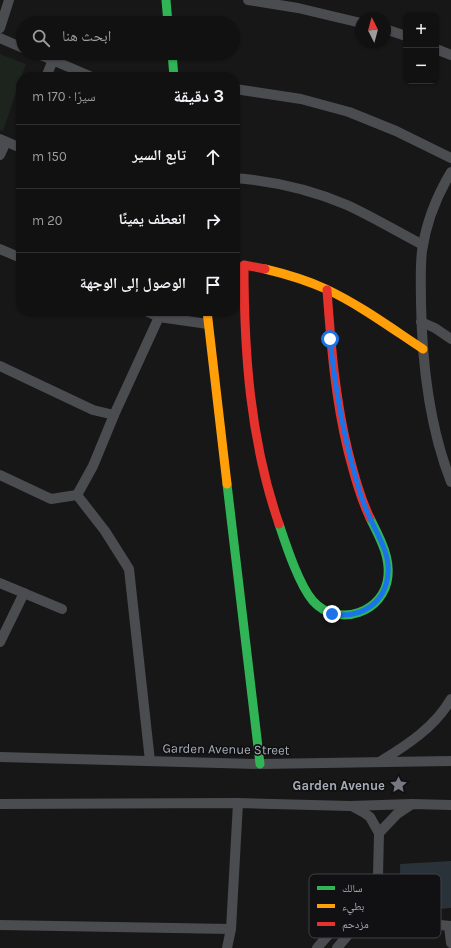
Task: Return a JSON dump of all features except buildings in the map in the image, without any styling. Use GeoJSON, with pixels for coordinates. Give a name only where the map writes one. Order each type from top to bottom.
{"type":"FeatureCollection","features":[{"type":"Feature","properties":{"kind":"street"},"geometry":{"type":"LineString","coordinates":[[0,28],[9,0]]}},
{"type":"Feature","properties":{"kind":"street"},"geometry":{"type":"LineString","coordinates":[[166,0],[167,16]]}},
{"type":"Feature","properties":{"kind":"street"},"geometry":{"type":"LineString","coordinates":[[248,0],[298,8],[355,22]]}},
{"type":"Feature","properties":{"kind":"street"},"geometry":{"type":"LineString","coordinates":[[391,31],[403,35]]}},
{"type":"Feature","properties":{"kind":"street"},"geometry":{"type":"LineString","coordinates":[[0,38],[16,45]]}},
{"type":"Feature","properties":{"kind":"street"},"geometry":{"type":"LineString","coordinates":[[439,50],[451,56]]}},
{"type":"Feature","properties":{"kind":"street"},"geometry":{"type":"LineString","coordinates":[[48,72],[53,60],[81,72]]}},
{"type":"Feature","properties":{"kind":"street"},"geometry":{"type":"LineString","coordinates":[[173,60],[174,72]]}},
{"type":"Feature","properties":{"kind":"street"},"geometry":{"type":"LineString","coordinates":[[240,90],[301,99],[349,112],[396,130],[451,158]]}},
{"type":"Feature","properties":{"kind":"street"},"geometry":{"type":"LineString","coordinates":[[0,155],[3,141],[16,144]]}},
{"type":"Feature","properties":{"kind":"street"},"geometry":{"type":"LineString","coordinates":[[450,174],[434,205],[423,245],[421,322],[429,398],[438,439],[451,482]]}},
{"type":"Feature","properties":{"kind":"street"},"geometry":{"type":"LineString","coordinates":[[240,179],[282,185],[308,191],[331,199],[362,212],[423,245]]}},
{"type":"Feature","properties":{"kind":"street"},"geometry":{"type":"LineString","coordinates":[[0,249],[16,256]]}},
{"type":"Feature","properties":{"kind":"street"},"geometry":{"type":"LineString","coordinates":[[327,290],[334,375],[343,426],[357,483],[369,517],[384,547],[388,564],[387,581],[384,590],[380,598],[366,610],[349,615],[341,615],[325,611],[312,600],[305,590],[287,546],[266,484],[257,444],[248,377],[245,336],[244,265],[279,272],[327,290],[369,314],[423,349]]}},
{"type":"Feature","properties":{"kind":"street"},"geometry":{"type":"LineString","coordinates":[[207,316],[260,764]]}},
{"type":"Feature","properties":{"kind":"street"},"geometry":{"type":"LineString","coordinates":[[78,495],[93,466],[114,414],[159,317],[208,324]]}},
{"type":"Feature","properties":{"kind":"street"},"geometry":{"type":"LineString","coordinates":[[421,322],[435,328],[451,339]]}},
{"type":"Feature","properties":{"kind":"street"},"geometry":{"type":"LineString","coordinates":[[0,366],[93,410],[114,414]]}},
{"type":"Feature","properties":{"kind":"street"},"geometry":{"type":"LineString","coordinates":[[0,475],[51,499],[78,495]]}},
{"type":"Feature","properties":{"kind":"street"},"geometry":{"type":"LineString","coordinates":[[78,495],[105,531],[129,569],[150,761]]}},
{"type":"Feature","properties":{"kind":"street"},"geometry":{"type":"LineString","coordinates":[[0,582],[62,609]]}},
{"type":"Feature","properties":{"kind":"street"},"geometry":{"type":"LineString","coordinates":[[0,642],[24,593]]}},
{"type":"Feature","properties":{"kind":"street"},"geometry":{"type":"LineString","coordinates":[[381,762],[426,729],[438,717],[451,699]]}},
{"type":"Feature","properties":{"kind":"street","name":"Garden Avenue Street"},"geometry":{"type":"LineString","coordinates":[[0,757],[260,764],[451,761]]}},
{"type":"Feature","properties":{"kind":"street"},"geometry":{"type":"LineString","coordinates":[[0,804],[238,803],[350,806],[451,804]]}},
{"type":"Feature","properties":{"kind":"street"},"geometry":{"type":"LineString","coordinates":[[227,948],[231,929],[238,803]]}},
{"type":"Feature","properties":{"kind":"street"},"geometry":{"type":"LineString","coordinates":[[380,833],[397,814],[412,804]]}},
{"type":"Feature","properties":{"kind":"street"},"geometry":{"type":"LineString","coordinates":[[350,806],[370,817],[380,833],[378,874]]}},
{"type":"Feature","properties":{"kind":"street"},"geometry":{"type":"LineString","coordinates":[[0,925],[231,929]]}},
{"type":"Feature","properties":{"kind":"street"},"geometry":{"type":"LineString","coordinates":[[450,926],[451,943]]}},
{"type":"Feature","properties":{"kind":"street"},"geometry":{"type":"LineString","coordinates":[[317,948],[326,938]]}},
{"type":"Feature","properties":{"kind":"street"},"geometry":{"type":"LineString","coordinates":[[337,948],[345,938]]}},
{"type":"Feature","properties":{"kind":"shaded area"},"geometry":{"type":"Polygon","coordinates":[[[0,54],[26,64],[23,72],[16,72],[16,92],[3,131],[0,130],[0,54]]]}},
{"type":"Feature","properties":{"kind":"shaded area"},"geometry":{"type":"Polygon","coordinates":[[[451,861],[451,908],[441,909],[441,874],[400,874],[400,864],[451,861]]]}},
{"type":"Feature","properties":{"kind":"traffic: fast"},"geometry":{"type":"LineString","coordinates":[[166,0],[167,16]]}},
{"type":"Feature","properties":{"kind":"traffic: fast"},"geometry":{"type":"LineString","coordinates":[[173,60],[174,72]]}},
{"type":"Feature","properties":{"kind":"traffic: fast"},"geometry":{"type":"LineString","coordinates":[[227,484],[260,764]]}},
{"type":"Feature","properties":{"kind":"traffic: fast"},"geometry":{"type":"LineString","coordinates":[[279,524],[298,575],[313,601],[323,609],[335,614],[347,615],[370,607],[379,599],[385,589],[388,576],[386,553],[370,518]]}},
{"type":"Feature","properties":{"kind":"traffic: slow"},"geometry":{"type":"LineString","coordinates":[[265,269],[303,280],[339,295],[423,349]]}},
{"type":"Feature","properties":{"kind":"traffic: slow"},"geometry":{"type":"LineString","coordinates":[[208,316],[227,484]]}},
{"type":"Feature","properties":{"kind":"traffic: jam"},"geometry":{"type":"LineString","coordinates":[[265,269],[244,265],[245,331],[247,363],[255,428],[261,460],[279,524]]}},
{"type":"Feature","properties":{"kind":"traffic: jam"},"geometry":{"type":"LineString","coordinates":[[327,290],[334,371],[340,411],[348,451],[363,502],[370,518]]}},
{"type":"Feature","properties":{"kind":"place","name":"Garden Avenue"},"geometry":{"type":"Point","coordinates":[398,785]}},
{"type":"Feature","properties":{"kind":"route"},"geometry":{"type":"LineString","coordinates":[[330,339],[337,396],[357,483],[369,517],[384,547],[388,564],[387,581],[384,590],[380,598],[374,604],[366,610],[349,615],[332,614]]}}]}
